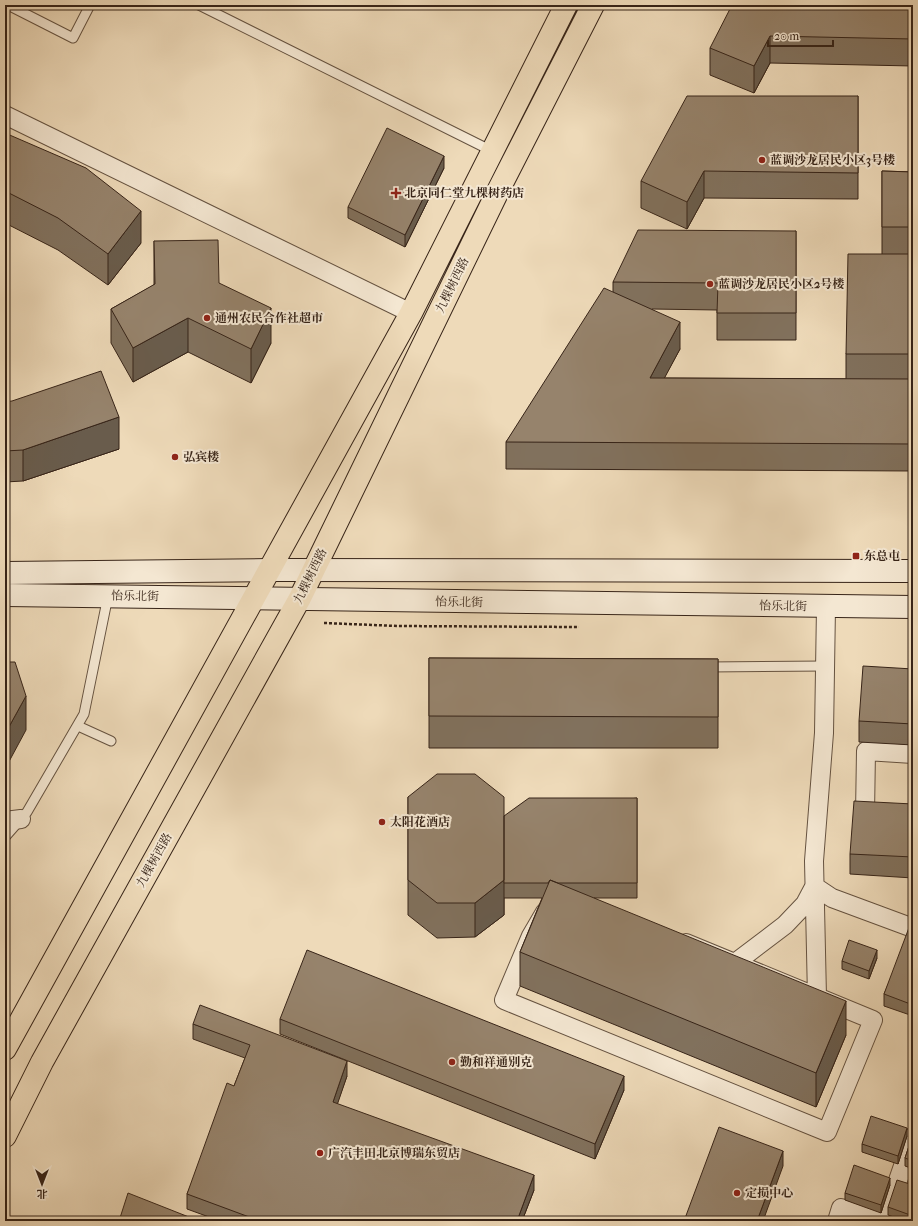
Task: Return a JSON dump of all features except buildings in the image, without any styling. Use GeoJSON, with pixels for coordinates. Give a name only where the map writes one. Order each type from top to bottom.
{"type":"FeatureCollection","features":[{"type":"Feature","properties":{"kind":"main road","name":"九棵树西路"},"geometry":{"type":"LineString","coordinates":[[5,1049],[245,612],[255,597],[412,313],[566,5]]}},
{"type":"Feature","properties":{"kind":"main road","name":"九棵树西路"},"geometry":{"type":"LineString","coordinates":[[5,1136],[42,1062],[300,598],[499,189],[593,5]]}},
{"type":"Feature","properties":{"kind":"main road","name":"怡乐北街"},"geometry":{"type":"LineString","coordinates":[[5,573],[269,570],[913,571]]}},
{"type":"Feature","properties":{"kind":"main road","name":"怡乐北街"},"geometry":{"type":"LineString","coordinates":[[5,596],[255,597],[826,607],[913,606]]}},
{"type":"Feature","properties":{"kind":"street"},"geometry":{"type":"LineString","coordinates":[[5,115],[412,313]]}},
{"type":"Feature","properties":{"kind":"street"},"geometry":{"type":"LineString","coordinates":[[817,997],[814,861],[824,733],[826,607]]}},
{"type":"Feature","properties":{"kind":"street"},"geometry":{"type":"LineString","coordinates":[[913,754],[866,751],[865,814],[913,817]]}},
{"type":"Feature","properties":{"kind":"street"},"geometry":{"type":"LineString","coordinates":[[814,886],[832,898],[913,928]]}},
{"type":"Feature","properties":{"kind":"street"},"geometry":{"type":"LineString","coordinates":[[735,963],[785,925],[805,904],[814,886]]}},
{"type":"Feature","properties":{"kind":"street"},"geometry":{"type":"LineString","coordinates":[[561,906],[672,952],[686,943],[735,963],[873,1020],[827,1132],[504,1000],[531,936],[545,912],[561,906]]}},
{"type":"Feature","properties":{"kind":"street"},"geometry":{"type":"LineString","coordinates":[[884,1221],[913,1137]]}},
{"type":"Feature","properties":{"kind":"street"},"geometry":{"type":"LineString","coordinates":[[837,1221],[841,1208],[881,1221]]}},
{"type":"Feature","properties":{"kind":"lane"},"geometry":{"type":"LineString","coordinates":[[8,5],[73,38],[90,5]]}},
{"type":"Feature","properties":{"kind":"lane"},"geometry":{"type":"LineString","coordinates":[[199,5],[492,151]]}},
{"type":"Feature","properties":{"kind":"lane"},"geometry":{"type":"LineString","coordinates":[[5,837],[13,820],[27,812],[84,714],[108,596]]}},
{"type":"Feature","properties":{"kind":"lane"},"geometry":{"type":"LineString","coordinates":[[699,667],[825,666]]}},
{"type":"Feature","properties":{"kind":"lane"},"geometry":{"type":"LineString","coordinates":[[78,726],[111,740]]}},
{"type":"Feature","properties":{"kind":"place","name":"蓝调沙龙居民小区3号楼"},"geometry":{"type":"Point","coordinates":[762,160]}},
{"type":"Feature","properties":{"kind":"place","name":"北京同仁堂九棵树药店"},"geometry":{"type":"Point","coordinates":[396,193]}},
{"type":"Feature","properties":{"kind":"place","name":"蓝调沙龙居民小区2号楼"},"geometry":{"type":"Point","coordinates":[710,284]}},
{"type":"Feature","properties":{"kind":"place","name":"通州农民合作社超市"},"geometry":{"type":"Point","coordinates":[207,318]}},
{"type":"Feature","properties":{"kind":"place","name":"弘宾楼"},"geometry":{"type":"Point","coordinates":[175,457]}},
{"type":"Feature","properties":{"kind":"place","name":"东总屯"},"geometry":{"type":"Point","coordinates":[856,556]}},
{"type":"Feature","properties":{"kind":"place","name":"太阳花酒店"},"geometry":{"type":"Point","coordinates":[382,822]}},
{"type":"Feature","properties":{"kind":"place","name":"勤和祥通别克"},"geometry":{"type":"Point","coordinates":[452,1062]}},
{"type":"Feature","properties":{"kind":"place","name":"广汽丰田北京博瑞东贸店"},"geometry":{"type":"Point","coordinates":[320,1153]}},
{"type":"Feature","properties":{"kind":"place","name":"定损中心"},"geometry":{"type":"Point","coordinates":[737,1193]}}]}
